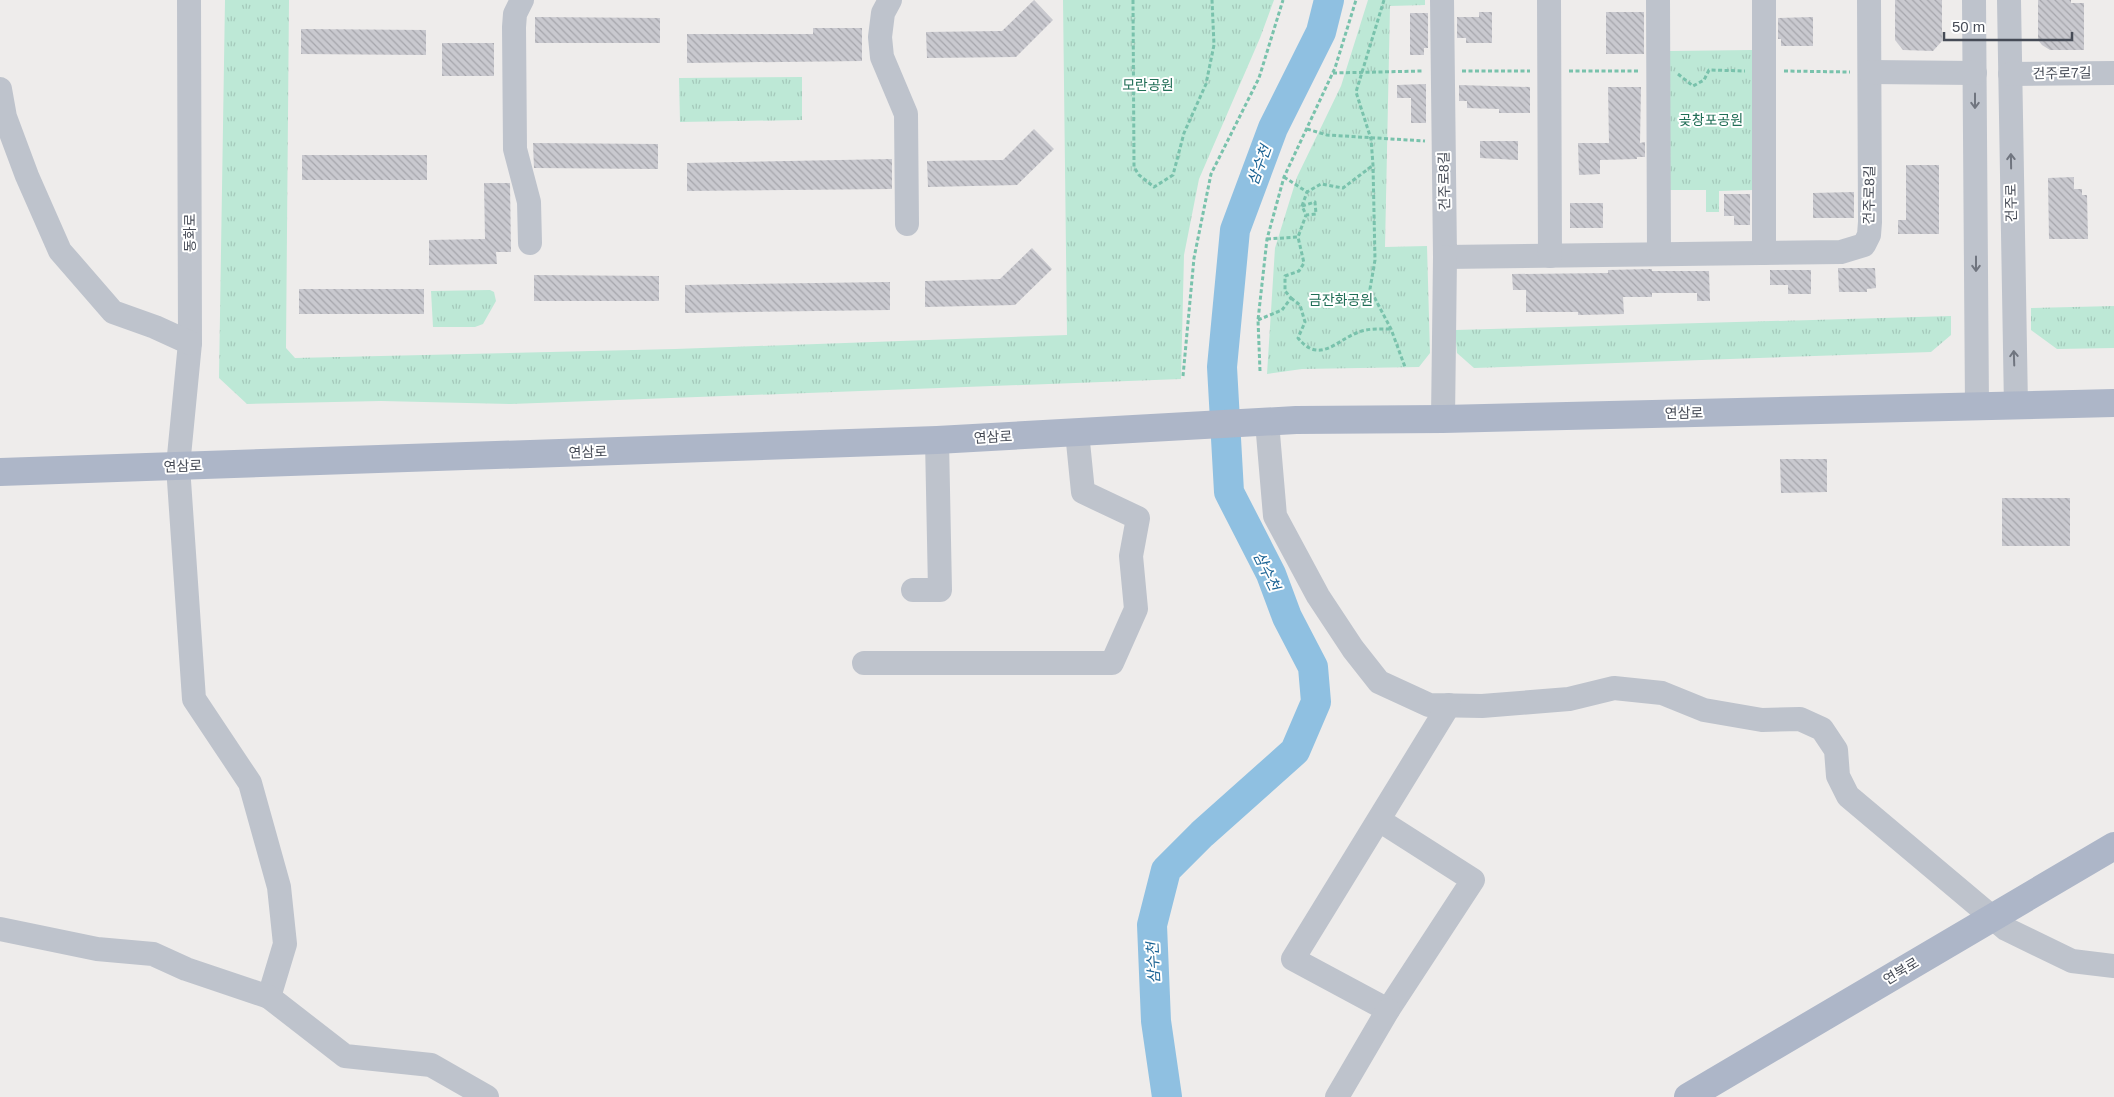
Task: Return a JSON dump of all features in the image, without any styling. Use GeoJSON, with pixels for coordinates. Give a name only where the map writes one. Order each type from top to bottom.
{"type":"FeatureCollection","features":[{"type":"Feature","properties":{"kind":"main road","name":"연삼로"},"geometry":{"type":"LineString","coordinates":[[0,472],[937,440],[1261,422],[2016,407],[2114,403]]}},
{"type":"Feature","properties":{"kind":"main road","name":"연북로"},"geometry":{"type":"LineString","coordinates":[[1688,1097],[2114,846]]}},
{"type":"Feature","properties":{"kind":"street","name":"동화로"},"geometry":{"type":"LineString","coordinates":[[189,0],[190,343],[178,466],[194,698],[250,782],[279,887],[285,944],[268,997]]}},
{"type":"Feature","properties":{"kind":"street"},"geometry":{"type":"LineString","coordinates":[[522,0],[515,14],[514,27],[515,149],[529,202],[530,243]]}},
{"type":"Feature","properties":{"kind":"street"},"geometry":{"type":"LineString","coordinates":[[890,0],[883,13],[880,37],[882,58],[906,114],[907,224]]}},
{"type":"Feature","properties":{"kind":"street","name":"건주로8길"},"geometry":{"type":"LineString","coordinates":[[1442,0],[1445,257],[1841,252],[1859,247],[1867,241],[1870,222],[1869,0]]}},
{"type":"Feature","properties":{"kind":"street"},"geometry":{"type":"LineString","coordinates":[[1549,0],[1550,256]]}},
{"type":"Feature","properties":{"kind":"street"},"geometry":{"type":"LineString","coordinates":[[1658,0],[1659,254]]}},
{"type":"Feature","properties":{"kind":"street"},"geometry":{"type":"LineString","coordinates":[[1764,0],[1764,253]]}},
{"type":"Feature","properties":{"kind":"street"},"geometry":{"type":"LineString","coordinates":[[1974,0],[1978,407]]}},
{"type":"Feature","properties":{"kind":"street","name":"건주로"},"geometry":{"type":"LineString","coordinates":[[2009,0],[2016,407]]}},
{"type":"Feature","properties":{"kind":"street"},"geometry":{"type":"LineString","coordinates":[[1870,72],[1975,73]]}},
{"type":"Feature","properties":{"kind":"street","name":"건주로7길"},"geometry":{"type":"LineString","coordinates":[[2010,74],[2114,73]]}},
{"type":"Feature","properties":{"kind":"street"},"geometry":{"type":"LineString","coordinates":[[0,89],[5,117],[27,176],[60,251],[113,312],[155,326],[190,343]]}},
{"type":"Feature","properties":{"kind":"street"},"geometry":{"type":"LineString","coordinates":[[1443,419],[1445,257]]}},
{"type":"Feature","properties":{"kind":"street"},"geometry":{"type":"LineString","coordinates":[[1261,422],[1275,516],[1318,596],[1353,649],[1379,682],[1429,705],[1482,706],[1569,699],[1614,688],[1662,693],[1704,710],[1762,720],[1800,719],[1822,729],[1836,750],[1838,776],[1848,796],[2006,930],[2072,961],[2114,966]]}},
{"type":"Feature","properties":{"kind":"street"},"geometry":{"type":"LineString","coordinates":[[864,663],[1112,663],[1136,609],[1130,556],[1138,518],[1083,492],[1077,432]]}},
{"type":"Feature","properties":{"kind":"street"},"geometry":{"type":"LineString","coordinates":[[913,590],[940,590],[937,440]]}},
{"type":"Feature","properties":{"kind":"street"},"geometry":{"type":"LineString","coordinates":[[1388,1010],[1293,959],[1450,705]]}},
{"type":"Feature","properties":{"kind":"street"},"geometry":{"type":"LineString","coordinates":[[1337,1097],[1388,1010],[1473,880],[1379,820]]}},
{"type":"Feature","properties":{"kind":"street"},"geometry":{"type":"LineString","coordinates":[[0,929],[97,949],[153,954],[186,969],[268,997],[345,1056],[431,1064],[487,1097]]}},
{"type":"Feature","properties":{"kind":"path"},"geometry":{"type":"LineString","coordinates":[[1133,0],[1134,167],[1139,175],[1154,187],[1173,174],[1184,133],[1206,84],[1214,45],[1212,0]]}},
{"type":"Feature","properties":{"kind":"path"},"geometry":{"type":"LineString","coordinates":[[1183,376],[1194,258],[1211,174],[1259,78],[1282,0]]}},
{"type":"Feature","properties":{"kind":"path"},"geometry":{"type":"LineString","coordinates":[[1260,371],[1258,320],[1267,239],[1284,176],[1334,73],[1356,0]]}},
{"type":"Feature","properties":{"kind":"path"},"geometry":{"type":"LineString","coordinates":[[1384,0],[1356,92],[1371,139],[1373,165],[1375,260],[1370,289],[1391,328],[1405,367]]}},
{"type":"Feature","properties":{"kind":"path"},"geometry":{"type":"LineString","coordinates":[[1334,73],[1549,70],[1675,71],[1683,80],[1693,86],[1704,80],[1709,70],[1870,72]]}},
{"type":"Feature","properties":{"kind":"path"},"geometry":{"type":"LineString","coordinates":[[1307,129],[1327,135],[1352,135],[1371,139],[1443,141]]}},
{"type":"Feature","properties":{"kind":"path"},"geometry":{"type":"LineString","coordinates":[[1373,165],[1343,188],[1321,184],[1307,192],[1302,206],[1306,215],[1298,237],[1304,263],[1299,271],[1285,276],[1285,291],[1300,305],[1305,322],[1298,338],[1304,346],[1315,350],[1333,347],[1360,331],[1391,328]]}},
{"type":"Feature","properties":{"kind":"path"},"geometry":{"type":"LineString","coordinates":[[1284,176],[1307,192]]}},
{"type":"Feature","properties":{"kind":"path"},"geometry":{"type":"LineString","coordinates":[[1302,206],[1315,202],[1316,214],[1306,215]]}},
{"type":"Feature","properties":{"kind":"path"},"geometry":{"type":"LineString","coordinates":[[1267,239],[1298,237]]}},
{"type":"Feature","properties":{"kind":"path"},"geometry":{"type":"LineString","coordinates":[[1258,320],[1282,310],[1291,298]]}},
{"type":"Feature","properties":{"kind":"green space","name":"모란공원"},"geometry":{"type":"Polygon","coordinates":[[[225,0],[289,0],[286,348],[295,358],[675,349],[1067,335],[1063,0],[1274,0],[1260,38],[1199,179],[1184,255],[1181,379],[511,404],[381,401],[247,404],[219,378],[225,0]]]}},
{"type":"Feature","properties":{"kind":"green space","name":"금잔화공원"},"geometry":{"type":"Polygon","coordinates":[[[1368,0],[1425,0],[1425,5],[1390,6],[1385,247],[1427,246],[1430,353],[1419,367],[1302,369],[1267,374],[1275,248],[1297,177],[1341,86],[1368,0]]]}},
{"type":"Feature","properties":{"kind":"green space","name":"곶창포공원"},"geometry":{"type":"Polygon","coordinates":[[[1753,50],[1754,190],[1719,191],[1719,212],[1706,212],[1706,190],[1670,190],[1669,51],[1753,50]]]}},
{"type":"Feature","properties":{"kind":"green space"},"geometry":{"type":"Polygon","coordinates":[[[802,77],[802,120],[680,122],[679,78],[802,77]]]}},
{"type":"Feature","properties":{"kind":"green space"},"geometry":{"type":"Polygon","coordinates":[[[490,290],[494,292],[496,301],[483,324],[475,327],[433,327],[431,291],[490,290]]]}},
{"type":"Feature","properties":{"kind":"green space"},"geometry":{"type":"Polygon","coordinates":[[[2114,306],[2114,348],[2057,349],[2031,330],[2031,308],[2114,306]]]}},
{"type":"Feature","properties":{"kind":"green space"},"geometry":{"type":"Polygon","coordinates":[[[1951,316],[1951,335],[1931,352],[1474,368],[1457,353],[1455,330],[1951,316]]]}},
{"type":"Feature","properties":{"kind":"building"},"geometry":{"type":"Polygon","coordinates":[[[1034,0],[1053,20],[1016,57],[927,58],[926,32],[1002,31],[1034,0]]]}},
{"type":"Feature","properties":{"kind":"building"},"geometry":{"type":"Polygon","coordinates":[[[1895,0],[1942,0],[1942,41],[1933,51],[1903,50],[1895,40],[1895,0]]]}},
{"type":"Feature","properties":{"kind":"building"},"geometry":{"type":"Polygon","coordinates":[[[2038,0],[2071,0],[2071,3],[2084,3],[2084,50],[2050,50],[2042,45],[2038,40],[2038,0]]]}},
{"type":"Feature","properties":{"kind":"building"},"geometry":{"type":"Polygon","coordinates":[[[1479,12],[1492,12],[1492,43],[1466,43],[1466,38],[1457,38],[1457,17],[1479,17],[1479,12]]]}},
{"type":"Feature","properties":{"kind":"building"},"geometry":{"type":"Polygon","coordinates":[[[1606,12],[1644,12],[1644,54],[1606,54],[1606,12]]]}},
{"type":"Feature","properties":{"kind":"building"},"geometry":{"type":"Polygon","coordinates":[[[1410,13],[1428,13],[1428,48],[1424,48],[1424,55],[1410,55],[1410,13]]]}},
{"type":"Feature","properties":{"kind":"building"},"geometry":{"type":"Polygon","coordinates":[[[535,17],[660,18],[660,43],[535,43],[535,17]]]}},
{"type":"Feature","properties":{"kind":"building"},"geometry":{"type":"Polygon","coordinates":[[[1813,17],[1813,46],[1781,46],[1781,39],[1778,39],[1778,18],[1813,17]]]}},
{"type":"Feature","properties":{"kind":"building"},"geometry":{"type":"Polygon","coordinates":[[[813,28],[862,28],[862,61],[687,63],[687,34],[813,34],[813,28]]]}},
{"type":"Feature","properties":{"kind":"building"},"geometry":{"type":"Polygon","coordinates":[[[301,29],[426,30],[426,55],[301,54],[301,29]]]}},
{"type":"Feature","properties":{"kind":"building"},"geometry":{"type":"Polygon","coordinates":[[[442,43],[494,43],[494,76],[442,76],[442,43]]]}},
{"type":"Feature","properties":{"kind":"building"},"geometry":{"type":"Polygon","coordinates":[[[1426,84],[1426,123],[1411,123],[1411,98],[1397,98],[1397,85],[1426,84]]]}},
{"type":"Feature","properties":{"kind":"building"},"geometry":{"type":"Polygon","coordinates":[[[1459,85],[1530,87],[1530,113],[1499,113],[1499,109],[1467,108],[1467,101],[1459,101],[1459,85]]]}},
{"type":"Feature","properties":{"kind":"building"},"geometry":{"type":"Polygon","coordinates":[[[1608,87],[1641,87],[1640,143],[1645,142],[1645,157],[1600,160],[1600,174],[1579,175],[1578,143],[1609,143],[1608,87]]]}},
{"type":"Feature","properties":{"kind":"building"},"geometry":{"type":"Polygon","coordinates":[[[1034,129],[1054,149],[1017,185],[928,187],[927,161],[1003,160],[1034,129]]]}},
{"type":"Feature","properties":{"kind":"building"},"geometry":{"type":"Polygon","coordinates":[[[1480,141],[1518,141],[1518,160],[1480,158],[1480,141]]]}},
{"type":"Feature","properties":{"kind":"building"},"geometry":{"type":"Polygon","coordinates":[[[533,143],[658,144],[658,169],[534,168],[533,143]]]}},
{"type":"Feature","properties":{"kind":"building"},"geometry":{"type":"Polygon","coordinates":[[[302,155],[427,155],[427,180],[302,180],[302,155]]]}},
{"type":"Feature","properties":{"kind":"building"},"geometry":{"type":"Polygon","coordinates":[[[892,159],[892,189],[687,191],[687,163],[892,159]]]}},
{"type":"Feature","properties":{"kind":"building"},"geometry":{"type":"Polygon","coordinates":[[[1906,165],[1939,165],[1939,234],[1898,234],[1898,220],[1906,220],[1906,165]]]}},
{"type":"Feature","properties":{"kind":"building"},"geometry":{"type":"Polygon","coordinates":[[[2074,177],[2074,189],[2082,189],[2082,195],[2087,195],[2088,239],[2049,239],[2048,178],[2074,177]]]}},
{"type":"Feature","properties":{"kind":"building"},"geometry":{"type":"Polygon","coordinates":[[[484,183],[510,183],[511,252],[496,252],[497,264],[429,265],[429,240],[485,239],[484,183]]]}},
{"type":"Feature","properties":{"kind":"building"},"geometry":{"type":"Polygon","coordinates":[[[1854,192],[1854,218],[1813,218],[1813,193],[1854,192]]]}},
{"type":"Feature","properties":{"kind":"building"},"geometry":{"type":"Polygon","coordinates":[[[1724,194],[1750,194],[1750,225],[1734,225],[1734,216],[1724,216],[1724,194]]]}},
{"type":"Feature","properties":{"kind":"building"},"geometry":{"type":"Polygon","coordinates":[[[1570,203],[1603,203],[1603,228],[1570,228],[1570,203]]]}},
{"type":"Feature","properties":{"kind":"building"},"geometry":{"type":"Polygon","coordinates":[[[1032,248],[1052,269],[1015,305],[925,307],[925,281],[1000,279],[1032,248]]]}},
{"type":"Feature","properties":{"kind":"building"},"geometry":{"type":"Polygon","coordinates":[[[1838,268],[1875,268],[1876,288],[1867,289],[1867,292],[1839,292],[1838,268]]]}},
{"type":"Feature","properties":{"kind":"building"},"geometry":{"type":"Polygon","coordinates":[[[1652,269],[1652,271],[1709,271],[1710,301],[1697,301],[1697,293],[1652,293],[1652,297],[1623,297],[1624,314],[1578,315],[1578,312],[1526,312],[1526,290],[1513,290],[1512,274],[1608,273],[1608,270],[1652,269]]]}},
{"type":"Feature","properties":{"kind":"building"},"geometry":{"type":"Polygon","coordinates":[[[1770,270],[1811,270],[1811,294],[1788,294],[1788,285],[1770,285],[1770,270]]]}},
{"type":"Feature","properties":{"kind":"building"},"geometry":{"type":"Polygon","coordinates":[[[534,275],[659,276],[659,301],[534,301],[534,275]]]}},
{"type":"Feature","properties":{"kind":"building"},"geometry":{"type":"Polygon","coordinates":[[[890,282],[890,310],[685,313],[685,285],[890,282]]]}},
{"type":"Feature","properties":{"kind":"building"},"geometry":{"type":"Polygon","coordinates":[[[299,289],[424,289],[424,314],[299,314],[299,289]]]}},
{"type":"Feature","properties":{"kind":"building"},"geometry":{"type":"Polygon","coordinates":[[[1780,459],[1827,459],[1827,492],[1781,493],[1780,459]]]}},
{"type":"Feature","properties":{"kind":"building"},"geometry":{"type":"Polygon","coordinates":[[[2002,498],[2070,498],[2070,546],[2002,546],[2002,498]]]}},
{"type":"Feature","properties":{"kind":"waterway","name":"삼수천"},"geometry":{"type":"LineString","coordinates":[[1167,1097],[1156,1021],[1152,925],[1166,870],[1202,834],[1295,751],[1316,702],[1313,667],[1287,617],[1271,574],[1229,492],[1222,367],[1235,230],[1273,128],[1321,32],[1329,0]]}}]}
